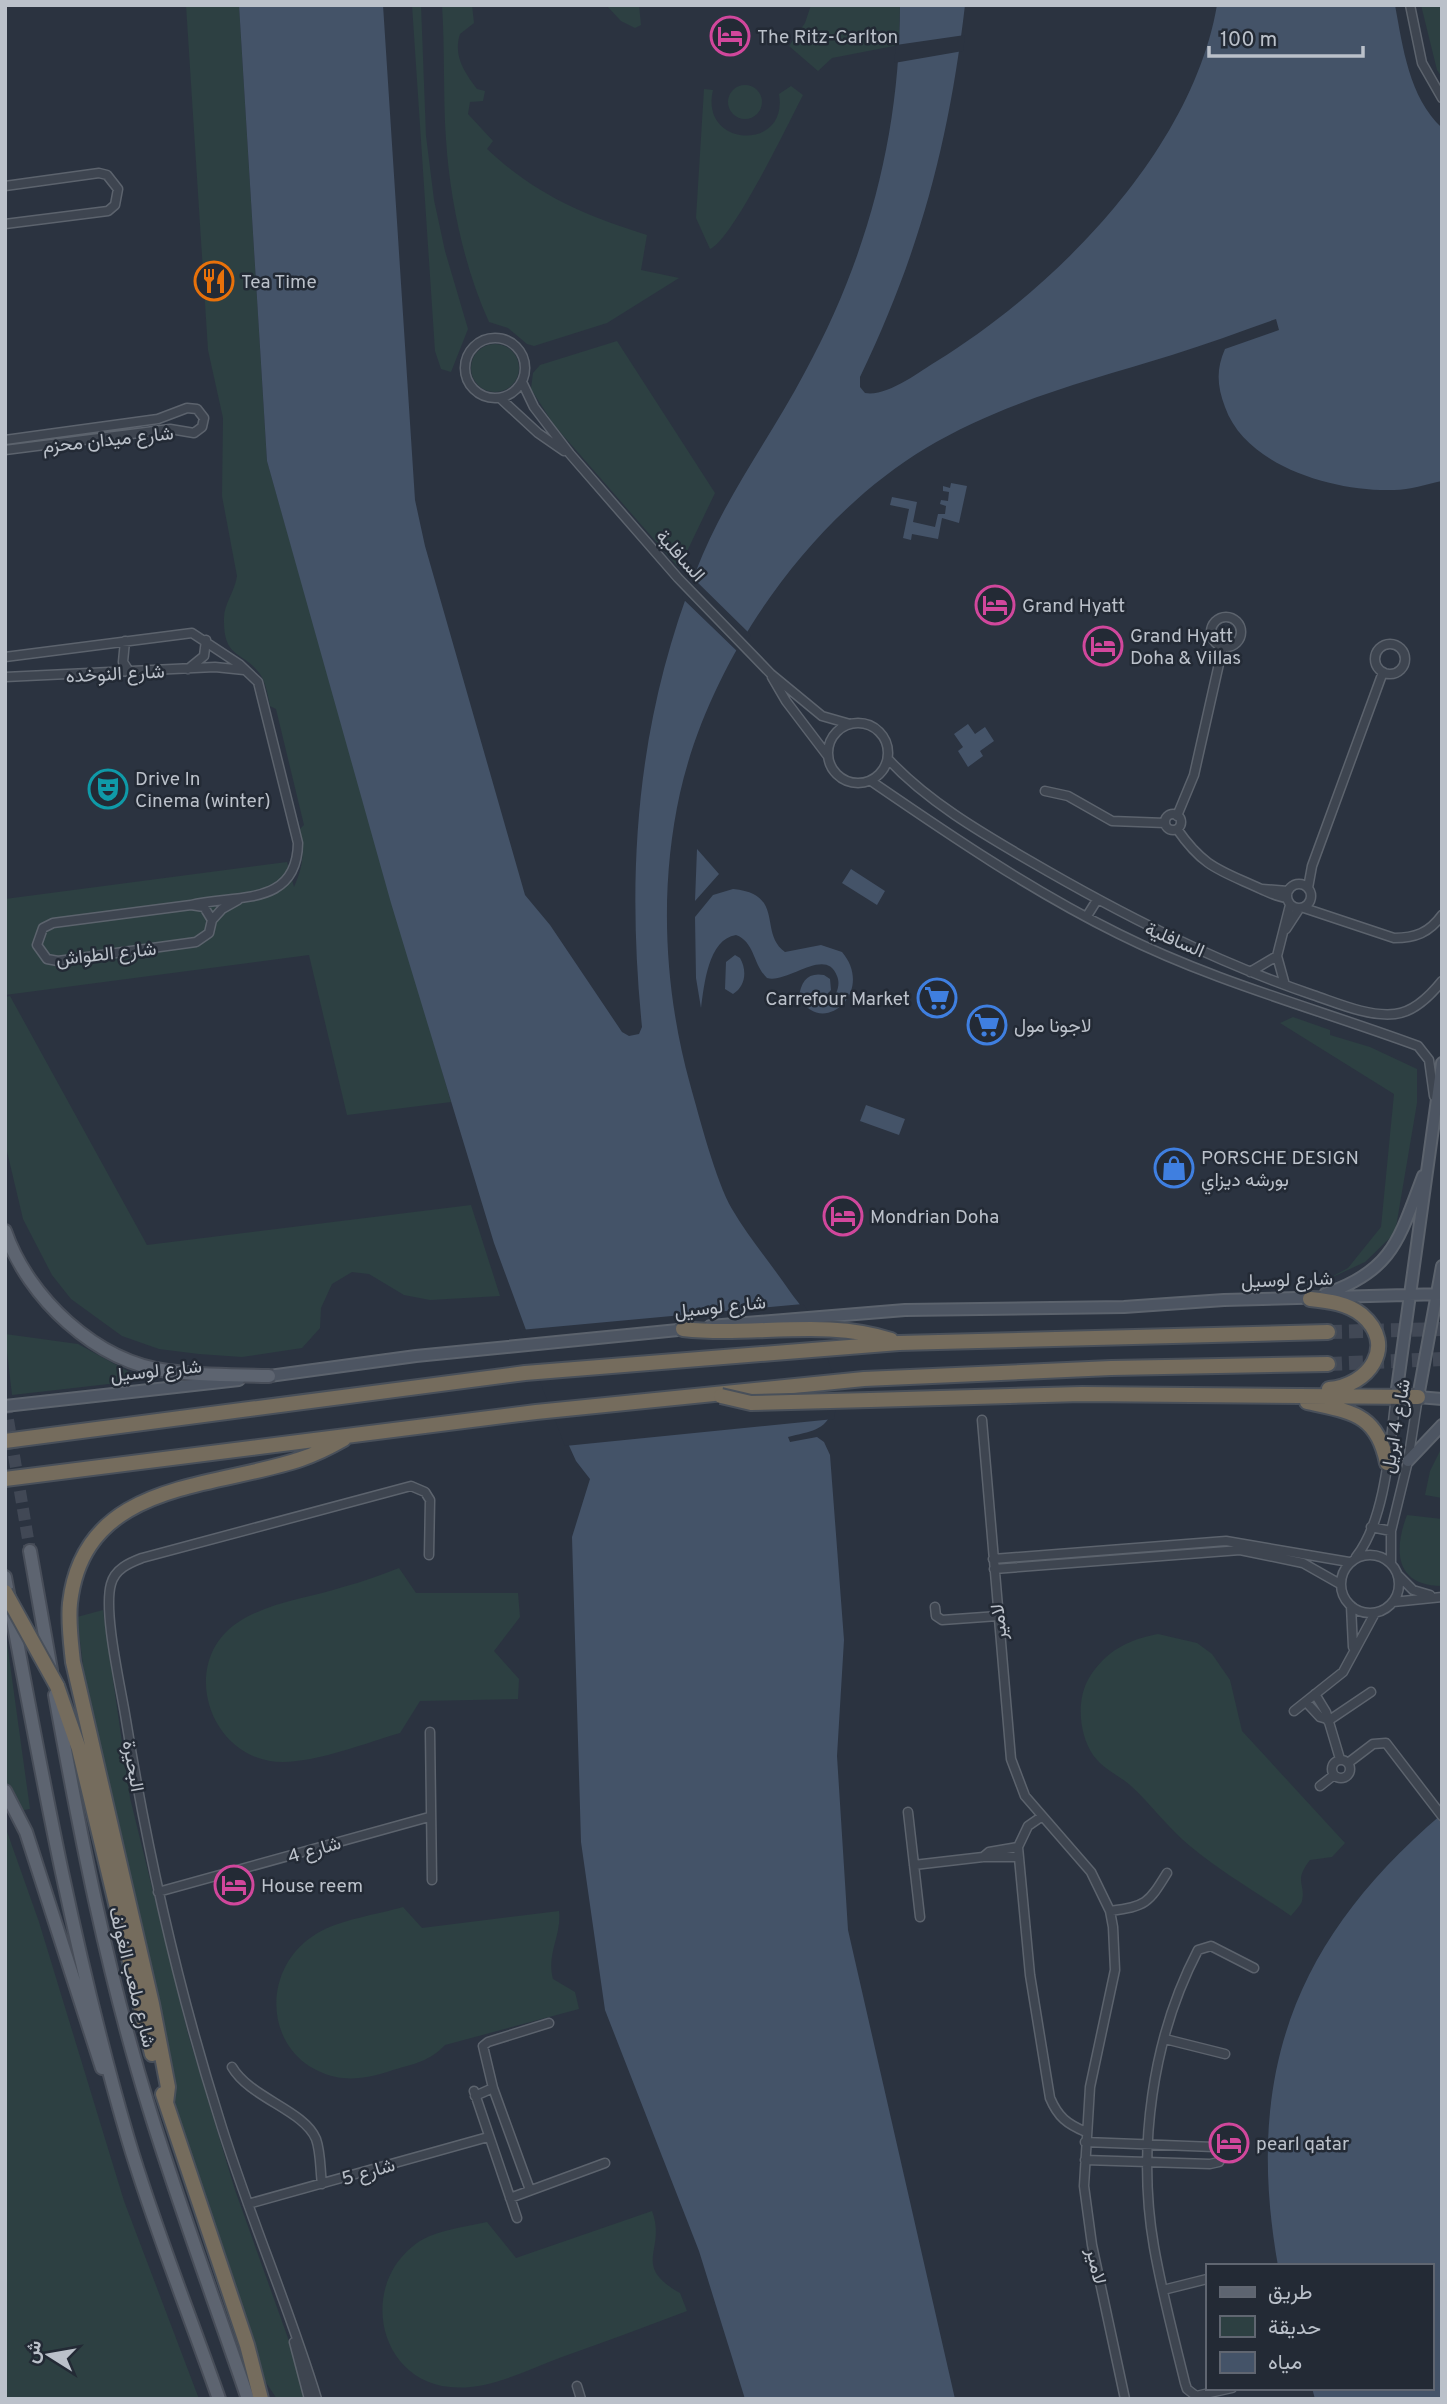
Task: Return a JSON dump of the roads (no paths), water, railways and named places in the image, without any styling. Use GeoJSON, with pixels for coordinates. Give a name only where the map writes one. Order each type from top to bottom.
{"type":"FeatureCollection","features":[{"type":"Feature","properties":{"kind":"highway"},"geometry":{"type":"LineString","coordinates":[[1275,1395],[1354,1384],[1363,1378],[1376,1359],[1376,1335],[1360,1314],[1336,1302],[1310,1299]]}},
{"type":"Feature","properties":{"kind":"highway"},"geometry":{"type":"LineString","coordinates":[[683,1329],[714,1333],[843,1331],[877,1335],[899,1343]]}},
{"type":"Feature","properties":{"kind":"highway"},"geometry":{"type":"LineString","coordinates":[[5,1441],[524,1373],[899,1343],[1328,1332]]}},
{"type":"Feature","properties":{"kind":"highway"},"geometry":{"type":"LineString","coordinates":[[5,1479],[536,1412],[721,1396],[864,1379],[1111,1368],[1328,1364]]}},
{"type":"Feature","properties":{"kind":"highway"},"geometry":{"type":"LineString","coordinates":[[721,1396],[751,1403],[1082,1394],[1418,1397]]}},
{"type":"Feature","properties":{"kind":"highway"},"geometry":{"type":"LineString","coordinates":[[1275,1395],[1341,1409],[1362,1418],[1380,1436],[1387,1464]]}},
{"type":"Feature","properties":{"kind":"highway"},"geometry":{"type":"LineString","coordinates":[[166,2103],[168,2087],[149,1990],[73,1662],[70,1612],[73,1586],[80,1567],[102,1531],[132,1506],[175,1488],[299,1460],[353,1434]]}},
{"type":"Feature","properties":{"kind":"highway"},"geometry":{"type":"LineString","coordinates":[[5,1592],[19,1611],[61,1698],[79,1749],[166,2103],[243,2333],[261,2399]]}},
{"type":"Feature","properties":{"kind":"main road"},"geometry":{"type":"LineString","coordinates":[[5,1231],[10,1247],[39,1292],[84,1335],[119,1358],[166,1371],[269,1376]]}},
{"type":"Feature","properties":{"kind":"main road","name":"شارع ملعب الغولف"},"geometry":{"type":"LineString","coordinates":[[30,1552],[79,1835],[112,1978],[158,2137],[248,2399]]}},
{"type":"Feature","properties":{"kind":"main road"},"geometry":{"type":"LineString","coordinates":[[5,1577],[54,1843],[129,2140]]}},
{"type":"Feature","properties":{"kind":"main road"},"geometry":{"type":"LineString","coordinates":[[5,1791],[26,1832],[91,2038],[219,2399]]}},
{"type":"Feature","properties":{"kind":"street"},"geometry":{"type":"LineString","coordinates":[[1410,5],[1422,63],[1442,99]]}},
{"type":"Feature","properties":{"kind":"street"},"geometry":{"type":"LineString","coordinates":[[5,186],[99,173],[107,174],[118,189],[115,205],[108,211],[5,225]]}},
{"type":"Feature","properties":{"kind":"street"},"geometry":{"type":"LineString","coordinates":[[498,338],[516,346],[525,363],[522,382],[513,392],[500,398],[480,394],[467,378],[465,363],[477,343],[498,338]]}},
{"type":"Feature","properties":{"kind":"street","name":"السافلية"},"geometry":{"type":"LineString","coordinates":[[522,382],[534,407],[570,454],[678,579],[771,674],[822,716],[850,724]]}},
{"type":"Feature","properties":{"kind":"street","name":"السافلية"},"geometry":{"type":"LineString","coordinates":[[500,398],[538,433],[570,454]]}},
{"type":"Feature","properties":{"kind":"street","name":"شارع ميدان محزم"},"geometry":{"type":"LineString","coordinates":[[5,440],[158,419],[187,408],[197,409],[204,418],[202,427],[194,433],[170,429],[5,450]]}},
{"type":"Feature","properties":{"kind":"street","name":"شارع الطواش"},"geometry":{"type":"LineString","coordinates":[[192,633],[206,640],[247,671],[260,688],[296,831],[298,856],[295,869],[277,887],[264,895],[52,923],[43,928],[37,945],[43,956],[58,961],[196,943],[209,933],[212,920],[228,905],[241,899]]}},
{"type":"Feature","properties":{"kind":"street","name":"شارع النوخده"},"geometry":{"type":"LineString","coordinates":[[5,657],[192,633]]}},
{"type":"Feature","properties":{"kind":"street","name":"شارع النوخده"},"geometry":{"type":"LineString","coordinates":[[5,677],[186,670],[204,656],[206,640]]}},
{"type":"Feature","properties":{"kind":"street"},"geometry":{"type":"LineString","coordinates":[[125,642],[123,662],[130,673]]}},
{"type":"Feature","properties":{"kind":"street"},"geometry":{"type":"LineString","coordinates":[[1177,829],[1180,823],[1177,816],[1194,775],[1223,646]]}},
{"type":"Feature","properties":{"kind":"street"},"geometry":{"type":"LineString","coordinates":[[186,670],[227,667],[247,671]]}},
{"type":"Feature","properties":{"kind":"street"},"geometry":{"type":"LineString","coordinates":[[1328,914],[1311,898],[1308,888],[1312,866],[1383,672]]}},
{"type":"Feature","properties":{"kind":"street","name":"السافلية"},"geometry":{"type":"LineString","coordinates":[[771,674],[778,690],[821,744],[828,758]]}},
{"type":"Feature","properties":{"kind":"street"},"geometry":{"type":"LineString","coordinates":[[850,724],[865,724],[878,731],[887,744],[888,759],[882,772],[871,780],[848,782],[835,772],[828,758],[830,741],[842,728],[850,724]]}},
{"type":"Feature","properties":{"kind":"street","name":"السافلية"},"geometry":{"type":"LineString","coordinates":[[888,759],[908,781],[986,834],[1097,900],[1249,972],[1352,1007],[1395,1014],[1422,1001],[1442,981]]}},
{"type":"Feature","properties":{"kind":"street","name":"السافلية"},"geometry":{"type":"LineString","coordinates":[[871,780],[979,854],[1087,916],[1174,959],[1275,999],[1418,1046],[1429,1060],[1433,1076],[1434,1121]]}},
{"type":"Feature","properties":{"kind":"street"},"geometry":{"type":"LineString","coordinates":[[1045,791],[1068,796],[1112,821],[1165,823]]}},
{"type":"Feature","properties":{"kind":"street"},"geometry":{"type":"LineString","coordinates":[[1165,823],[1170,815],[1177,816]]}},
{"type":"Feature","properties":{"kind":"street"},"geometry":{"type":"LineString","coordinates":[[1165,823],[1170,830],[1177,829]]}},
{"type":"Feature","properties":{"kind":"street"},"geometry":{"type":"LineString","coordinates":[[1177,829],[1194,853],[1209,865],[1288,898],[1301,908],[1328,914],[1359,929],[1394,938],[1427,932],[1442,915]]}},
{"type":"Feature","properties":{"kind":"street"},"geometry":{"type":"LineString","coordinates":[[1285,985],[1277,956],[1286,929],[1288,898],[1312,866]]}},
{"type":"Feature","properties":{"kind":"street"},"geometry":{"type":"LineString","coordinates":[[1297,884],[1308,888]]}},
{"type":"Feature","properties":{"kind":"street"},"geometry":{"type":"LineString","coordinates":[[1286,929],[1311,898]]}},
{"type":"Feature","properties":{"kind":"street"},"geometry":{"type":"LineString","coordinates":[[1087,916],[1097,900]]}},
{"type":"Feature","properties":{"kind":"street"},"geometry":{"type":"LineString","coordinates":[[191,905],[204,907],[212,920]]}},
{"type":"Feature","properties":{"kind":"street"},"geometry":{"type":"LineString","coordinates":[[1249,972],[1261,968],[1277,956]]}},
{"type":"Feature","properties":{"kind":"street","name":"السافلية"},"geometry":{"type":"LineString","coordinates":[[1412,1293],[1442,1063]]}},
{"type":"Feature","properties":{"kind":"street"},"geometry":{"type":"LineString","coordinates":[[1310,1299],[1351,1285],[1371,1274],[1401,1235],[1429,1160]]}},
{"type":"Feature","properties":{"kind":"street"},"geometry":{"type":"LineString","coordinates":[[1439,1294],[1442,1266]]}},
{"type":"Feature","properties":{"kind":"street","name":"شارع 4 ابريل"},"geometry":{"type":"LineString","coordinates":[[1352,1561],[1371,1527],[1387,1464],[1412,1293]]}},
{"type":"Feature","properties":{"kind":"street","name":"شارع لوسيل"},"geometry":{"type":"LineString","coordinates":[[5,1406],[519,1345],[840,1315],[905,1310],[1124,1307],[1224,1300],[1439,1294]]}},
{"type":"Feature","properties":{"kind":"street","name":"شارع 4 ابريل"},"geometry":{"type":"LineString","coordinates":[[1391,1564],[1391,1531],[1408,1461],[1439,1294]]}},
{"type":"Feature","properties":{"kind":"street"},"geometry":{"type":"LineString","coordinates":[[1418,1397],[1442,1399]]}},
{"type":"Feature","properties":{"kind":"street","name":"لامير"},"geometry":{"type":"LineString","coordinates":[[982,1420],[1012,1759],[1025,1796],[1091,1872],[1110,1911],[1116,1943],[1115,1970],[1093,2062],[1085,2142],[1084,2186],[1092,2245],[1125,2399]]}},
{"type":"Feature","properties":{"kind":"street"},"geometry":{"type":"LineString","coordinates":[[1408,1461],[1442,1425]]}},
{"type":"Feature","properties":{"kind":"street","name":"البحيرة"},"geometry":{"type":"LineString","coordinates":[[317,2399],[248,2204],[203,2066],[158,1892],[136,1780],[111,1616],[111,1584],[119,1569],[142,1558],[411,1486],[425,1493],[430,1500],[429,1555]]}},
{"type":"Feature","properties":{"kind":"street"},"geometry":{"type":"LineString","coordinates":[[1371,1527],[1391,1531]]}},
{"type":"Feature","properties":{"kind":"street"},"geometry":{"type":"LineString","coordinates":[[993,1559],[1225,1550],[1273,1551],[1352,1561],[1376,1555],[1391,1564],[1413,1590],[1441,1597]]}},
{"type":"Feature","properties":{"kind":"street"},"geometry":{"type":"LineString","coordinates":[[1273,1551],[1311,1566],[1340,1584]]}},
{"type":"Feature","properties":{"kind":"street"},"geometry":{"type":"LineString","coordinates":[[994,1569],[1121,1553]]}},
{"type":"Feature","properties":{"kind":"street"},"geometry":{"type":"LineString","coordinates":[[1352,1561],[1340,1584],[1343,1596],[1358,1611],[1376,1612]]}},
{"type":"Feature","properties":{"kind":"street"},"geometry":{"type":"LineString","coordinates":[[1392,1603],[1398,1589],[1398,1575]]}},
{"type":"Feature","properties":{"kind":"street"},"geometry":{"type":"LineString","coordinates":[[1294,1711],[1343,1672],[1376,1612],[1392,1603],[1441,1597]]}},
{"type":"Feature","properties":{"kind":"street"},"geometry":{"type":"LineString","coordinates":[[1349,1660],[1354,1634],[1351,1606]]}},
{"type":"Feature","properties":{"kind":"street"},"geometry":{"type":"LineString","coordinates":[[934,1607],[936,1616],[942,1620],[998,1616]]}},
{"type":"Feature","properties":{"kind":"street"},"geometry":{"type":"LineString","coordinates":[[1327,1720],[1371,1692]]}},
{"type":"Feature","properties":{"kind":"street"},"geometry":{"type":"LineString","coordinates":[[1315,1694],[1350,1769],[1347,1776],[1341,1778],[1335,1775]]}},
{"type":"Feature","properties":{"kind":"street"},"geometry":{"type":"LineString","coordinates":[[1306,1702],[1320,1717],[1327,1720]]}},
{"type":"Feature","properties":{"kind":"street"},"geometry":{"type":"LineString","coordinates":[[430,1732],[429,1816],[432,1880]]}},
{"type":"Feature","properties":{"kind":"street"},"geometry":{"type":"LineString","coordinates":[[1335,1775],[1333,1765],[1373,1744],[1386,1744],[1442,1816]]}},
{"type":"Feature","properties":{"kind":"street"},"geometry":{"type":"LineString","coordinates":[[1320,1786],[1335,1775]]}},
{"type":"Feature","properties":{"kind":"street"},"geometry":{"type":"LineString","coordinates":[[908,1812],[920,1917]]}},
{"type":"Feature","properties":{"kind":"street","name":"شارع 4"},"geometry":{"type":"LineString","coordinates":[[158,1892],[429,1816]]}},
{"type":"Feature","properties":{"kind":"street"},"geometry":{"type":"LineString","coordinates":[[1041,1817],[1028,1826],[1018,1852],[1030,1975],[1050,2098],[1061,2118],[1086,2132]]}},
{"type":"Feature","properties":{"kind":"street"},"geometry":{"type":"LineString","coordinates":[[914,1864],[983,1857],[989,1852],[1018,1852]]}},
{"type":"Feature","properties":{"kind":"street"},"geometry":{"type":"LineString","coordinates":[[1110,1911],[1140,1906],[1150,1901],[1167,1873]]}},
{"type":"Feature","properties":{"kind":"street"},"geometry":{"type":"LineString","coordinates":[[1224,2390],[1198,2396],[1187,2389],[1163,2290],[1151,2223],[1148,2162],[1151,2113],[1165,2039],[1182,1983],[1200,1947],[1211,1946],[1254,1968]]}},
{"type":"Feature","properties":{"kind":"street"},"geometry":{"type":"LineString","coordinates":[[530,2190],[493,2088],[483,2046],[488,2042],[550,2023]]}},
{"type":"Feature","properties":{"kind":"street"},"geometry":{"type":"LineString","coordinates":[[1165,2039],[1225,2054]]}},
{"type":"Feature","properties":{"kind":"street"},"geometry":{"type":"LineString","coordinates":[[232,2067],[256,2093],[303,2124],[315,2136],[322,2184]]}},
{"type":"Feature","properties":{"kind":"street"},"geometry":{"type":"LineString","coordinates":[[493,2088],[474,2093],[517,2218]]}},
{"type":"Feature","properties":{"kind":"street","name":"شارع 5"},"geometry":{"type":"LineString","coordinates":[[248,2204],[488,2137]]}},
{"type":"Feature","properties":{"kind":"street"},"geometry":{"type":"LineString","coordinates":[[1085,2142],[1214,2147],[1220,2149],[1223,2155],[1219,2162],[1210,2164],[1085,2160]]}},
{"type":"Feature","properties":{"kind":"street"},"geometry":{"type":"LineString","coordinates":[[510,2198],[605,2163]]}},
{"type":"Feature","properties":{"kind":"street"},"geometry":{"type":"LineString","coordinates":[[1163,2290],[1206,2279]]}},
{"type":"Feature","properties":{"kind":"street","name":"البحيرة"},"geometry":{"type":"LineString","coordinates":[[292,2328],[309,2399]]}},
{"type":"Feature","properties":{"kind":"street"},"geometry":{"type":"LineString","coordinates":[[577,2386],[581,2399]]}},
{"type":"Feature","properties":{"kind":"water"},"geometry":{"type":"Polygon","coordinates":[[[239,5],[383,5],[415,500],[425,546],[525,895],[550,925],[622,1032],[629,1036],[639,1034],[642,1027],[635,910],[636,852],[649,739],[660,683],[676,627],[707,544],[827,329],[862,240],[876,195],[894,102],[900,5],[965,5],[941,150],[929,196],[899,285],[860,377],[860,387],[865,393],[893,388],[983,330],[1072,254],[1113,209],[1149,162],[1180,111],[1203,59],[1217,5],[1395,5],[1405,55],[1415,87],[1431,116],[1442,128],[1442,481],[1400,490],[1346,486],[1296,472],[1252,446],[1236,428],[1225,407],[1219,385],[1220,364],[1225,349],[1279,330],[1276,319],[1015,405],[926,448],[883,478],[842,513],[804,553],[770,597],[740,644],[714,693],[694,743],[680,793],[669,865],[667,939],[675,1012],[690,1084],[714,1166],[732,1209],[813,1324],[824,1358],[834,1408],[821,1426],[810,1432],[788,1437],[790,1442],[817,1437],[824,1442],[830,1455],[844,1640],[837,1756],[848,1930],[955,2399],[745,2399],[699,2251],[605,2010],[581,1842],[572,1537],[590,1479],[576,1461],[566,1439],[494,1243],[391,903],[267,461],[239,5]]]}},
{"type":"Feature","properties":{"kind":"water"},"geometry":{"type":"Polygon","coordinates":[[[951,483],[967,486],[959,523],[942,518],[938,539],[912,534],[911,540],[903,538],[909,509],[890,505],[892,497],[917,502],[913,522],[935,527],[938,514],[945,514],[946,506],[940,504],[941,500],[948,501],[949,492],[943,491],[943,486],[950,488],[951,483]]]}},
{"type":"Feature","properties":{"kind":"water"},"geometry":{"type":"Polygon","coordinates":[[[968,724],[975,734],[985,727],[994,741],[980,751],[983,756],[968,767],[958,751],[963,747],[954,734],[968,724]]]}},
{"type":"Feature","properties":{"kind":"water"},"geometry":{"type":"Polygon","coordinates":[[[697,849],[719,874],[695,901],[697,849]]]}},
{"type":"Feature","properties":{"kind":"water"},"geometry":{"type":"Polygon","coordinates":[[[851,869],[885,891],[877,905],[842,883],[851,869]]]}},
{"type":"Feature","properties":{"kind":"water"},"geometry":{"type":"Polygon","coordinates":[[[733,889],[749,892],[760,898],[766,906],[777,944],[785,952],[821,945],[842,952],[851,967],[853,982],[842,1005],[832,1012],[820,1013],[809,1009],[799,997],[801,986],[806,979],[818,974],[830,979],[831,990],[821,1001],[823,1005],[831,1002],[838,983],[832,968],[824,964],[816,965],[785,976],[767,978],[747,943],[736,935],[727,938],[713,954],[701,1008],[696,978],[695,917],[713,895],[733,889]]]}},
{"type":"Feature","properties":{"kind":"water"},"geometry":{"type":"Polygon","coordinates":[[[735,955],[740,958],[744,973],[741,987],[733,994],[725,989],[726,962],[735,955]]]}},
{"type":"Feature","properties":{"kind":"water"},"geometry":{"type":"Polygon","coordinates":[[[866,1105],[905,1119],[899,1135],[860,1121],[866,1105]]]}},
{"type":"Feature","properties":{"kind":"water"},"geometry":{"type":"Polygon","coordinates":[[[1442,1814],[1442,2399],[1315,2399],[1313,2390],[1433,2390],[1433,2264],[1278,2264],[1269,2197],[1268,2132],[1276,2072],[1292,2015],[1316,1962],[1349,1911],[1391,1862],[1442,1814]]]}},
{"type":"Feature","properties":{"kind":"tunnel"},"geometry":{"type":"LineString","coordinates":[[1328,1332],[1442,1329]]}},
{"type":"Feature","properties":{"kind":"tunnel"},"geometry":{"type":"LineString","coordinates":[[1328,1364],[1442,1359]]}},
{"type":"Feature","properties":{"kind":"tunnel"},"geometry":{"type":"LineString","coordinates":[[5,1402],[30,1551]]}},
{"type":"Feature","properties":{"kind":"place","name":"The Ritz-Carlton"},"geometry":{"type":"Point","coordinates":[730,36]}},
{"type":"Feature","properties":{"kind":"place","name":"Tea Time"},"geometry":{"type":"Point","coordinates":[214,281]}},
{"type":"Feature","properties":{"kind":"place","name":"Grand Hyatt"},"geometry":{"type":"Point","coordinates":[995,605]}},
{"type":"Feature","properties":{"kind":"place","name":"Grand Hyatt Doha & Villas"},"geometry":{"type":"Point","coordinates":[1103,646]}},
{"type":"Feature","properties":{"kind":"place","name":"Drive In Cinema (winter)"},"geometry":{"type":"Point","coordinates":[108,789]}},
{"type":"Feature","properties":{"kind":"place","name":"Carrefour Market"},"geometry":{"type":"Point","coordinates":[937,998]}},
{"type":"Feature","properties":{"kind":"place","name":"لاجونا مول"},"geometry":{"type":"Point","coordinates":[987,1025]}},
{"type":"Feature","properties":{"kind":"place","name":"PORSCHE DESIGN بورشه ديزاي"},"geometry":{"type":"Point","coordinates":[1174,1168]}},
{"type":"Feature","properties":{"kind":"place","name":"Mondrian Doha"},"geometry":{"type":"Point","coordinates":[843,1216]}},
{"type":"Feature","properties":{"kind":"place","name":"House reem"},"geometry":{"type":"Point","coordinates":[234,1885]}},
{"type":"Feature","properties":{"kind":"place","name":"pearl qatar"},"geometry":{"type":"Point","coordinates":[1229,2143]}}]}
